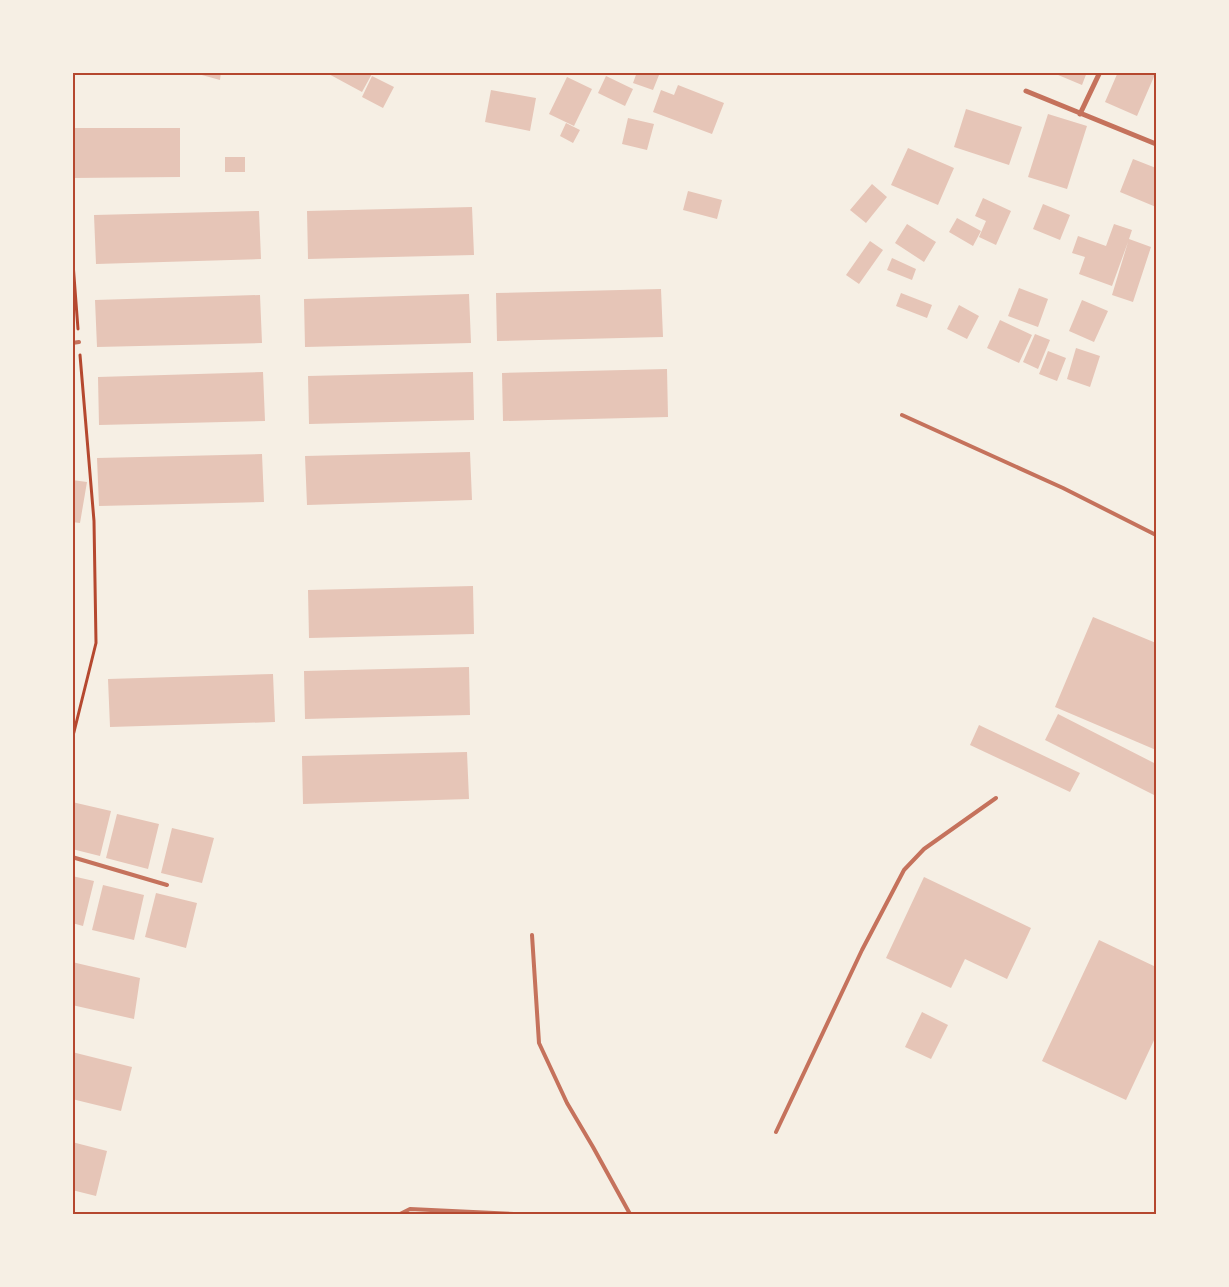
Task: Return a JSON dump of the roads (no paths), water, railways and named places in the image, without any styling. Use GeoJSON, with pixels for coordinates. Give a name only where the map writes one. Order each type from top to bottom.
{"type":"FeatureCollection","features":[{"type":"Feature","properties":{"kind":"street"},"geometry":{"type":"LineString","coordinates":[[1080,114],[1100,72]]}},
{"type":"Feature","properties":{"kind":"street"},"geometry":{"type":"LineString","coordinates":[[1026,91],[1156,144]]}},
{"type":"Feature","properties":{"kind":"lane"},"geometry":{"type":"LineString","coordinates":[[72,343],[79,342]]}},
{"type":"Feature","properties":{"kind":"lane"},"geometry":{"type":"LineString","coordinates":[[902,415],[1063,488],[1156,535]]}},
{"type":"Feature","properties":{"kind":"lane"},"geometry":{"type":"LineString","coordinates":[[776,1132],[862,950],[904,870],[924,849],[996,798]]}},
{"type":"Feature","properties":{"kind":"lane"},"geometry":{"type":"LineString","coordinates":[[72,857],[167,885]]}},
{"type":"Feature","properties":{"kind":"lane"},"geometry":{"type":"LineString","coordinates":[[532,935],[540,1043],[567,1104],[593,1146],[630,1214]]}},
{"type":"Feature","properties":{"kind":"lane"},"geometry":{"type":"LineString","coordinates":[[400,1214],[410,1209],[514,1214]]}}]}
